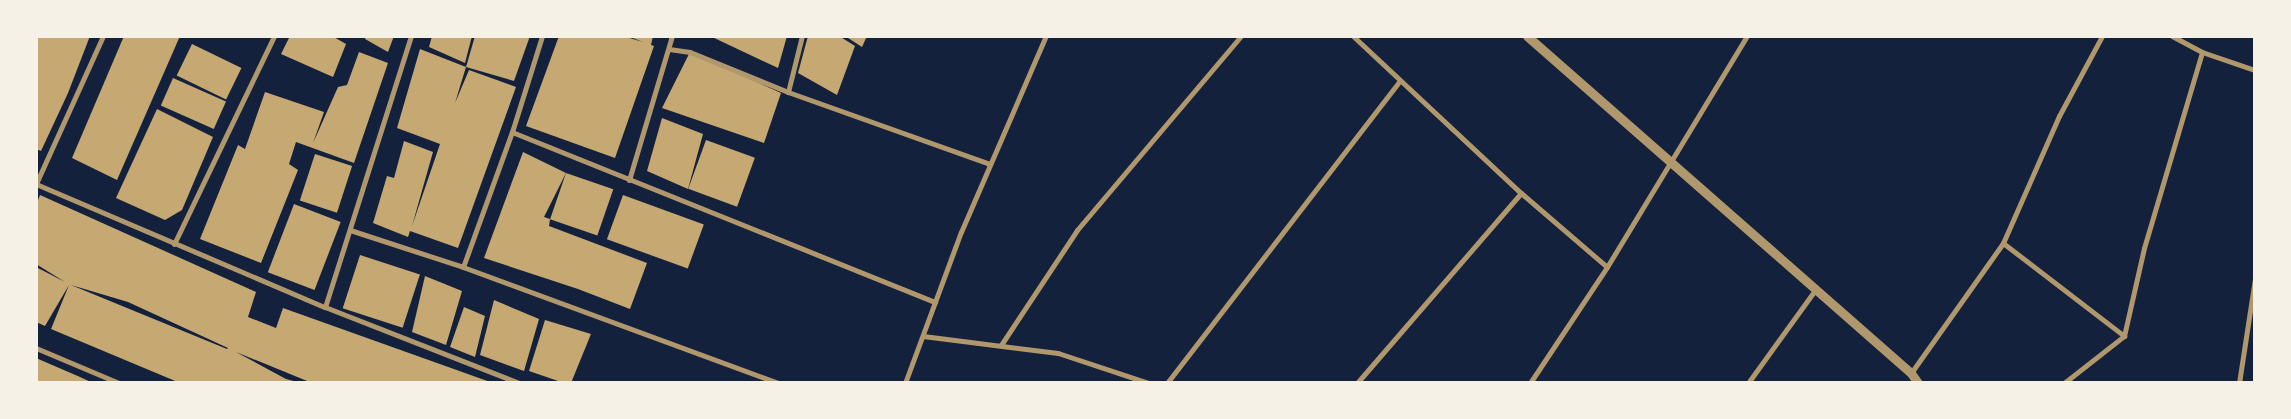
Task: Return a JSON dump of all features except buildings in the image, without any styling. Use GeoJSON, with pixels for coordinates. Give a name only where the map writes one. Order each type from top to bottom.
{"type":"FeatureCollection","features":[{"type":"Feature","properties":{"kind":"street"},"geometry":{"type":"LineString","coordinates":[[103,36],[36,184],[325,307],[519,383]]}},
{"type":"Feature","properties":{"kind":"street"},"geometry":{"type":"LineString","coordinates":[[174,244],[274,36]]}},
{"type":"Feature","properties":{"kind":"street"},"geometry":{"type":"LineString","coordinates":[[325,307],[411,36]]}},
{"type":"Feature","properties":{"kind":"street"},"geometry":{"type":"LineString","coordinates":[[463,267],[512,132],[542,36]]}},
{"type":"Feature","properties":{"kind":"street"},"geometry":{"type":"LineString","coordinates":[[629,180],[672,36]]}},
{"type":"Feature","properties":{"kind":"street"},"geometry":{"type":"LineString","coordinates":[[788,92],[802,36]]}},
{"type":"Feature","properties":{"kind":"street"},"geometry":{"type":"LineString","coordinates":[[905,383],[960,232],[1046,36]]}},
{"type":"Feature","properties":{"kind":"street"},"geometry":{"type":"LineString","coordinates":[[1001,345],[1077,230],[1241,36]]}},
{"type":"Feature","properties":{"kind":"street"},"geometry":{"type":"LineString","coordinates":[[1353,36],[1399,82],[1521,193],[1607,267]]}},
{"type":"Feature","properties":{"kind":"street"},"geometry":{"type":"LineString","coordinates":[[1527,36],[1911,373],[1918,383]]}},
{"type":"Feature","properties":{"kind":"street"},"geometry":{"type":"LineString","coordinates":[[1530,383],[1607,267],[1747,36]]}},
{"type":"Feature","properties":{"kind":"street"},"geometry":{"type":"LineString","coordinates":[[1911,373],[2003,242],[2059,116],[2102,36]]}},
{"type":"Feature","properties":{"kind":"street"},"geometry":{"type":"LineString","coordinates":[[2172,36],[2202,52],[2255,70]]}},
{"type":"Feature","properties":{"kind":"street"},"geometry":{"type":"LineString","coordinates":[[669,49],[690,52],[788,92],[990,164]]}},
{"type":"Feature","properties":{"kind":"street"},"geometry":{"type":"LineString","coordinates":[[2064,383],[2124,336],[2144,248],[2202,52]]}},
{"type":"Feature","properties":{"kind":"street"},"geometry":{"type":"LineString","coordinates":[[1167,383],[1399,82]]}},
{"type":"Feature","properties":{"kind":"street"},"geometry":{"type":"LineString","coordinates":[[512,132],[935,302]]}},
{"type":"Feature","properties":{"kind":"street"},"geometry":{"type":"LineString","coordinates":[[1357,383],[1521,193]]}},
{"type":"Feature","properties":{"kind":"street"},"geometry":{"type":"LineString","coordinates":[[350,230],[463,267],[779,383]]}},
{"type":"Feature","properties":{"kind":"street"},"geometry":{"type":"LineString","coordinates":[[2003,242],[2124,336]]}},
{"type":"Feature","properties":{"kind":"street"},"geometry":{"type":"LineString","coordinates":[[2238,383],[2255,279]]}},
{"type":"Feature","properties":{"kind":"street"},"geometry":{"type":"LineString","coordinates":[[1748,383],[1815,290]]}},
{"type":"Feature","properties":{"kind":"street"},"geometry":{"type":"LineString","coordinates":[[923,336],[1058,354],[1148,383]]}},
{"type":"Feature","properties":{"kind":"street"},"geometry":{"type":"LineString","coordinates":[[36,348],[119,383]]}}]}
